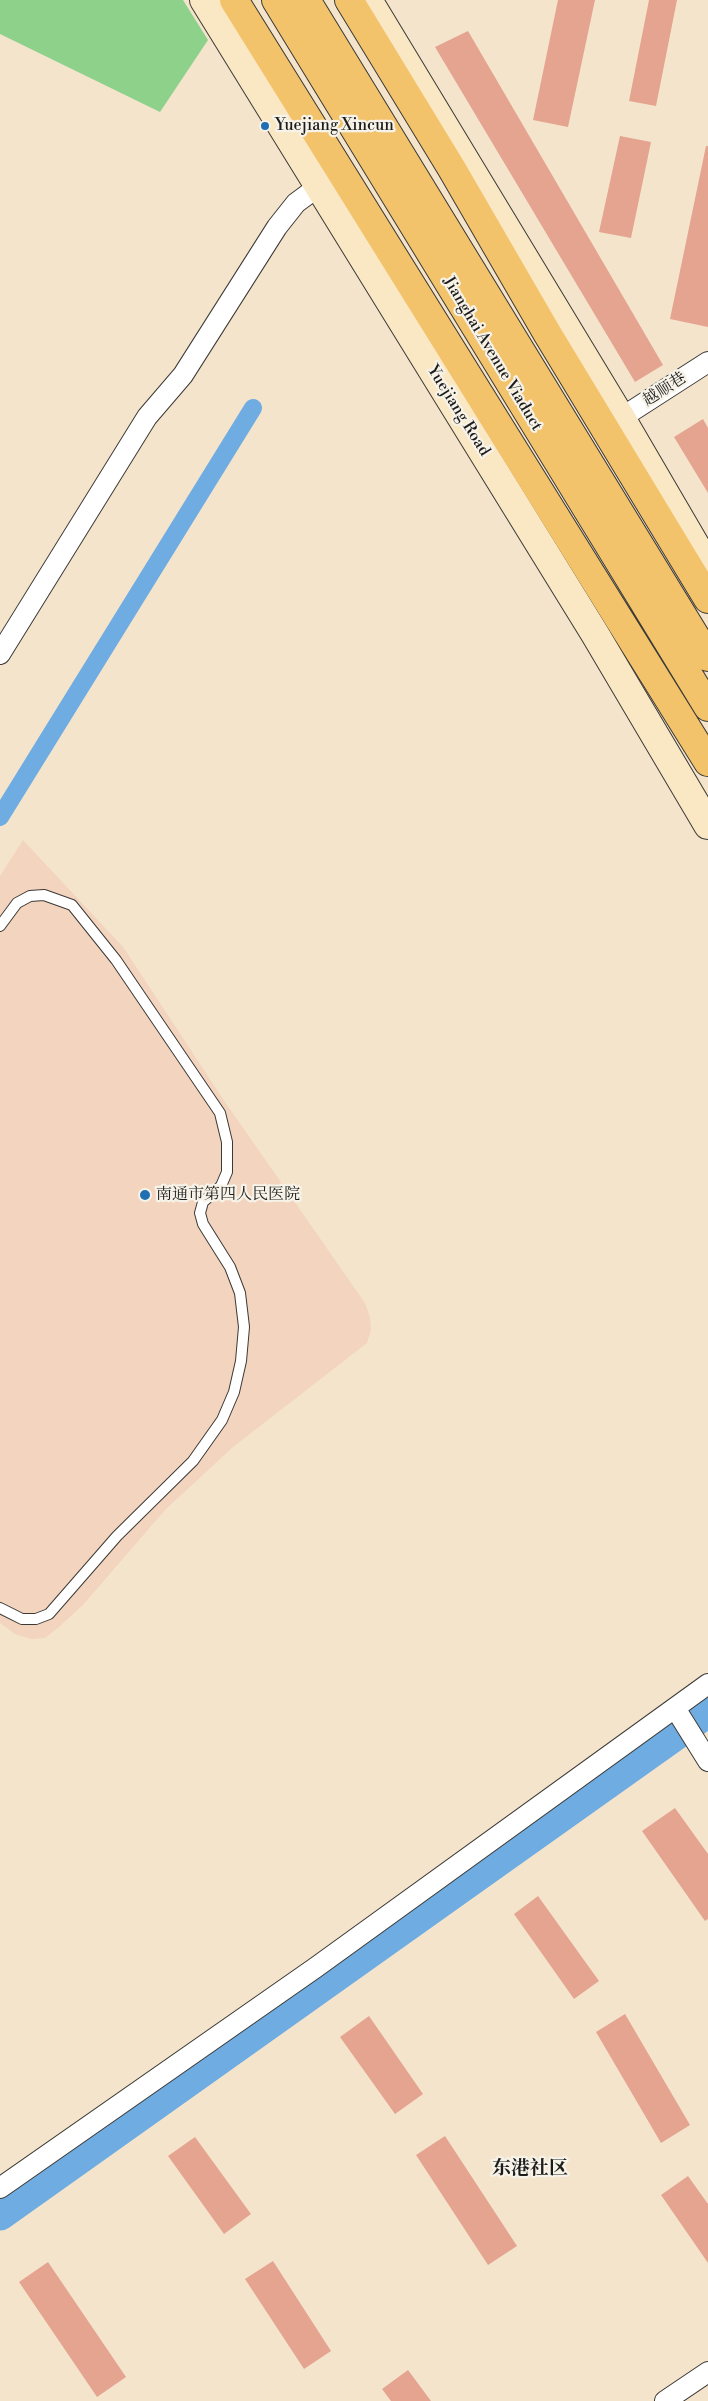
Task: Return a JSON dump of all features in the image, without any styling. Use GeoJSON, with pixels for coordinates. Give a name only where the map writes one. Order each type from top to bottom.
{"type":"FeatureCollection","features":[{"type":"Feature","properties":{"kind":"highway"},"geometry":{"type":"LineString","coordinates":[[234,0],[708,762]]}},
{"type":"Feature","properties":{"kind":"highway","name":"Jianghai Avenue Viaduct"},"geometry":{"type":"LineString","coordinates":[[276,0],[708,707]]}},
{"type":"Feature","properties":{"kind":"highway","name":"Jianghai Avenue Viaduct"},"geometry":{"type":"LineString","coordinates":[[306,0],[708,657]]}},
{"type":"Feature","properties":{"kind":"highway"},"geometry":{"type":"LineString","coordinates":[[349,0],[708,598]]}},
{"type":"Feature","properties":{"kind":"main road","name":"Yuejiang Road"},"geometry":{"type":"LineString","coordinates":[[204,0],[589,625],[708,824]]}},
{"type":"Feature","properties":{"kind":"main road"},"geometry":{"type":"LineString","coordinates":[[368,0],[622,418],[708,567]]}},
{"type":"Feature","properties":{"kind":"street"},"geometry":{"type":"LineString","coordinates":[[0,654],[147,417],[183,376],[277,227],[296,203],[319,186]]}},
{"type":"Feature","properties":{"kind":"street","name":"越顺巷"},"geometry":{"type":"LineString","coordinates":[[622,418],[708,362]]}},
{"type":"Feature","properties":{"kind":"street"},"geometry":{"type":"LineString","coordinates":[[0,2188],[315,1968],[708,1684]]}},
{"type":"Feature","properties":{"kind":"street"},"geometry":{"type":"LineString","coordinates":[[675,1708],[708,1761]]}},
{"type":"Feature","properties":{"kind":"street"},"geometry":{"type":"LineString","coordinates":[[665,2401],[708,2372]]}},
{"type":"Feature","properties":{"kind":"lane"},"geometry":{"type":"LineString","coordinates":[[0,926],[17,903],[30,896],[44,895],[72,905],[116,960],[220,1113],[227,1142],[227,1172],[221,1186],[203,1202],[200,1213],[203,1224],[233,1276],[240,1293],[244,1327],[241,1361],[234,1392],[222,1420],[193,1461],[117,1536],[50,1614],[36,1619],[22,1620],[0,1608]]}},
{"type":"Feature","properties":{"kind":"shaded area","name":"南通市第四人民医院"},"geometry":{"type":"Polygon","coordinates":[[[23,840],[123,947],[223,1099],[365,1303],[370,1317],[371,1330],[367,1343],[233,1447],[165,1510],[83,1605],[59,1627],[45,1638],[31,1639],[15,1634],[0,1623],[0,876],[23,840]]]}},
{"type":"Feature","properties":{"kind":"green space"},"geometry":{"type":"Polygon","coordinates":[[[0,0],[183,0],[208,40],[160,112],[0,34],[0,0]]]}},
{"type":"Feature","properties":{"kind":"building"},"geometry":{"type":"Polygon","coordinates":[[[558,0],[595,0],[568,127],[533,120],[558,0]]]}},
{"type":"Feature","properties":{"kind":"building"},"geometry":{"type":"Polygon","coordinates":[[[649,0],[677,0],[656,106],[629,101],[649,0]]]}},
{"type":"Feature","properties":{"kind":"building"},"geometry":{"type":"Polygon","coordinates":[[[468,31],[663,365],[635,382],[435,47],[468,31]]]}},
{"type":"Feature","properties":{"kind":"building"},"geometry":{"type":"Polygon","coordinates":[[[620,136],[651,142],[631,238],[599,232],[620,136]]]}},
{"type":"Feature","properties":{"kind":"building"},"geometry":{"type":"Polygon","coordinates":[[[706,146],[708,146],[708,327],[670,319],[706,146]]]}},
{"type":"Feature","properties":{"kind":"building"},"geometry":{"type":"Polygon","coordinates":[[[703,419],[708,428],[708,493],[674,437],[703,419]]]}},
{"type":"Feature","properties":{"kind":"building"},"geometry":{"type":"Polygon","coordinates":[[[675,1808],[708,1854],[708,1919],[705,1921],[642,1831],[675,1808]]]}},
{"type":"Feature","properties":{"kind":"building"},"geometry":{"type":"Polygon","coordinates":[[[538,1896],[599,1981],[574,1999],[514,1914],[538,1896]]]}},
{"type":"Feature","properties":{"kind":"building"},"geometry":{"type":"Polygon","coordinates":[[[625,2014],[690,2125],[661,2143],[596,2032],[625,2014]]]}},
{"type":"Feature","properties":{"kind":"building"},"geometry":{"type":"Polygon","coordinates":[[[369,2016],[423,2094],[395,2114],[340,2037],[369,2016]]]}},
{"type":"Feature","properties":{"kind":"building"},"geometry":{"type":"Polygon","coordinates":[[[445,2136],[517,2246],[488,2265],[416,2155],[445,2136]]]}},
{"type":"Feature","properties":{"kind":"building"},"geometry":{"type":"Polygon","coordinates":[[[195,2137],[251,2214],[224,2234],[168,2156],[195,2137]]]}},
{"type":"Feature","properties":{"kind":"building"},"geometry":{"type":"Polygon","coordinates":[[[688,2176],[708,2204],[708,2263],[661,2195],[688,2176]]]}},
{"type":"Feature","properties":{"kind":"building"},"geometry":{"type":"Polygon","coordinates":[[[273,2261],[331,2351],[304,2369],[245,2279],[273,2261]]]}},
{"type":"Feature","properties":{"kind":"building"},"geometry":{"type":"Polygon","coordinates":[[[48,2262],[126,2377],[97,2397],[19,2282],[48,2262]]]}},
{"type":"Feature","properties":{"kind":"building"},"geometry":{"type":"Polygon","coordinates":[[[408,2370],[431,2401],[391,2401],[382,2389],[408,2370]]]}},
{"type":"Feature","properties":{"kind":"waterway"},"geometry":{"type":"LineString","coordinates":[[0,817],[253,408]]}},
{"type":"Feature","properties":{"kind":"waterway"},"geometry":{"type":"LineString","coordinates":[[0,2215],[708,1712]]}},
{"type":"Feature","properties":{"kind":"place","name":"Yuejiang Xincun"},"geometry":{"type":"Point","coordinates":[265,126]}},
{"type":"Feature","properties":{"kind":"place","name":"南通市第四人民医院"},"geometry":{"type":"Point","coordinates":[145,1195]}},
{"type":"Feature","properties":{"kind":"district","name":"东港社区"},"geometry":{"type":"Point","coordinates":[530,2169]}}]}
